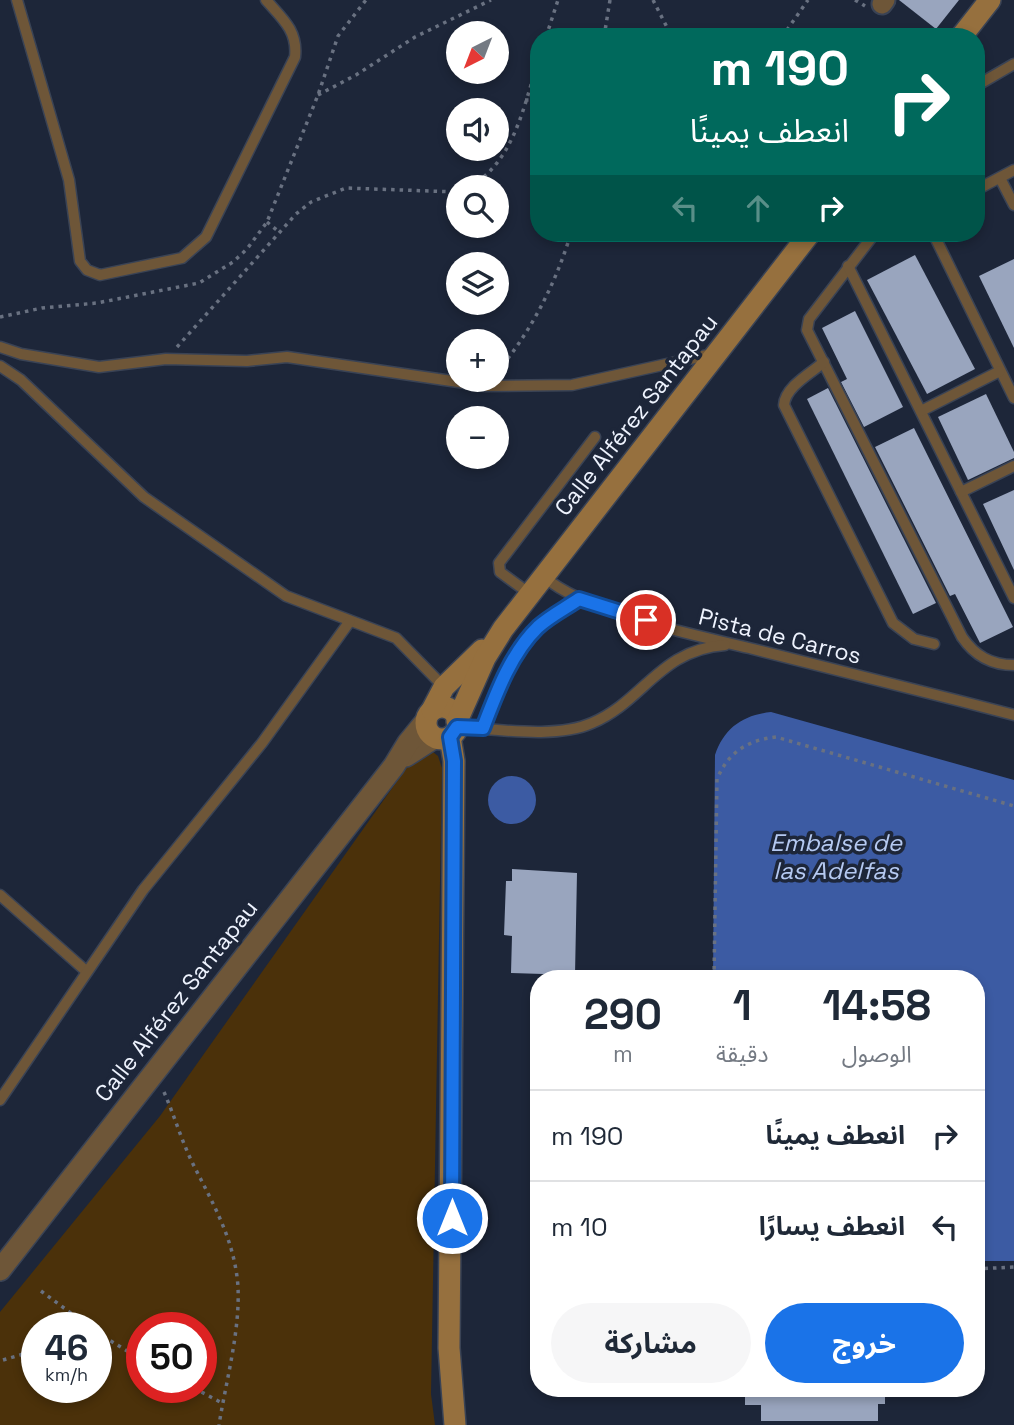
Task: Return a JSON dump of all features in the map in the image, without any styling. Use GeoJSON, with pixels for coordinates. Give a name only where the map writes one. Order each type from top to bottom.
{"type":"FeatureCollection","features":[{"type":"Feature","properties":{"kind":"main road"},"geometry":{"type":"LineString","coordinates":[[968,28],[990,0]]}},
{"type":"Feature","properties":{"kind":"main road","name":"Calle Alférez Santapau"},"geometry":{"type":"LineString","coordinates":[[443,726],[503,629],[803,242]]}},
{"type":"Feature","properties":{"kind":"main road","name":"Calle Alférez Santapau"},"geometry":{"type":"LineString","coordinates":[[443,726],[444,687],[503,629]]}},
{"type":"Feature","properties":{"kind":"main road"},"geometry":{"type":"LineString","coordinates":[[443,726],[454,761],[449,1348],[455,1425]]}},
{"type":"Feature","properties":{"kind":"street","name":"Calle Alférez Santapau"},"geometry":{"type":"LineString","coordinates":[[0,1270],[394,766],[408,743],[443,726]]}},
{"type":"Feature","properties":{"kind":"lane"},"geometry":{"type":"LineString","coordinates":[[17,0],[69,180],[80,261],[87,270],[100,275],[182,258],[206,237],[295,57],[295,41],[290,27],[266,0]]}},
{"type":"Feature","properties":{"kind":"lane"},"geometry":{"type":"LineString","coordinates":[[985,81],[1014,64]]}},
{"type":"Feature","properties":{"kind":"lane"},"geometry":{"type":"LineString","coordinates":[[985,186],[1014,170]]}},
{"type":"Feature","properties":{"kind":"lane"},"geometry":{"type":"LineString","coordinates":[[1000,178],[1014,205]]}},
{"type":"Feature","properties":{"kind":"lane"},"geometry":{"type":"LineString","coordinates":[[868,242],[807,322],[807,330],[962,637],[968,646],[985,659],[1014,665]]}},
{"type":"Feature","properties":{"kind":"lane"},"geometry":{"type":"LineString","coordinates":[[937,242],[1014,398]]}},
{"type":"Feature","properties":{"kind":"lane"},"geometry":{"type":"LineString","coordinates":[[848,266],[1014,598]]}},
{"type":"Feature","properties":{"kind":"lane"},"geometry":{"type":"LineString","coordinates":[[0,348],[99,367],[166,359],[247,361],[287,357],[486,386],[572,385],[716,353]]}},
{"type":"Feature","properties":{"kind":"lane"},"geometry":{"type":"LineString","coordinates":[[824,362],[792,388],[784,397],[784,405],[893,623],[914,639],[934,644]]}},
{"type":"Feature","properties":{"kind":"lane"},"geometry":{"type":"LineString","coordinates":[[0,366],[21,380],[144,497],[286,596],[396,638],[444,687]]}},
{"type":"Feature","properties":{"kind":"lane"},"geometry":{"type":"LineString","coordinates":[[920,411],[1000,371]]}},
{"type":"Feature","properties":{"kind":"lane"},"geometry":{"type":"LineString","coordinates":[[530,594],[500,572],[499,563],[595,437]]}},
{"type":"Feature","properties":{"kind":"lane"},"geometry":{"type":"LineString","coordinates":[[961,492],[1014,466]]}},
{"type":"Feature","properties":{"kind":"lane","name":"Pista de Carros"},"geometry":{"type":"LineString","coordinates":[[544,576],[560,590],[579,599],[668,628],[1014,715]]}},
{"type":"Feature","properties":{"kind":"lane"},"geometry":{"type":"LineString","coordinates":[[483,728],[495,696],[523,645],[539,626],[579,599]]}},
{"type":"Feature","properties":{"kind":"lane"},"geometry":{"type":"LineString","coordinates":[[0,1100],[143,890],[262,743],[350,621]]}},
{"type":"Feature","properties":{"kind":"lane"},"geometry":{"type":"LineString","coordinates":[[443,726],[547,731],[580,728],[606,715],[674,660],[699,649],[733,644]]}},
{"type":"Feature","properties":{"kind":"lane"},"geometry":{"type":"LineString","coordinates":[[0,895],[86,971]]}},
{"type":"Feature","properties":{"kind":"path"},"geometry":{"type":"LineString","coordinates":[[318,95],[356,75],[415,37],[491,0]]}},
{"type":"Feature","properties":{"kind":"path"},"geometry":{"type":"LineString","coordinates":[[549,28],[558,0]]}},
{"type":"Feature","properties":{"kind":"path"},"geometry":{"type":"LineString","coordinates":[[605,28],[610,0]]}},
{"type":"Feature","properties":{"kind":"path"},"geometry":{"type":"LineString","coordinates":[[653,0],[668,28]]}},
{"type":"Feature","properties":{"kind":"path"},"geometry":{"type":"LineString","coordinates":[[788,28],[808,0]]}},
{"type":"Feature","properties":{"kind":"path"},"geometry":{"type":"LineString","coordinates":[[487,175],[503,157],[530,85]]}},
{"type":"Feature","properties":{"kind":"path"},"geometry":{"type":"LineString","coordinates":[[525,100],[530,100]]}},
{"type":"Feature","properties":{"kind":"path"},"geometry":{"type":"LineString","coordinates":[[166,359],[279,233],[311,202],[346,188],[446,192]]}},
{"type":"Feature","properties":{"kind":"path"},"geometry":{"type":"LineString","coordinates":[[267,222],[279,233]]}},
{"type":"Feature","properties":{"kind":"path"},"geometry":{"type":"LineString","coordinates":[[509,355],[536,316],[568,242]]}},
{"type":"Feature","properties":{"kind":"path"},"geometry":{"type":"LineString","coordinates":[[714,970],[717,779],[726,761],[741,748],[752,742],[776,737],[1014,806]]}},
{"type":"Feature","properties":{"kind":"path"},"geometry":{"type":"LineString","coordinates":[[154,1072],[181,1129],[192,1162],[222,1219],[235,1270],[238,1288],[236,1319],[219,1425]]}},
{"type":"Feature","properties":{"kind":"path"},"geometry":{"type":"LineString","coordinates":[[985,1269],[1014,1267]]}},
{"type":"Feature","properties":{"kind":"path"},"geometry":{"type":"LineString","coordinates":[[41,1291],[69,1312]]}},
{"type":"Feature","properties":{"kind":"path"},"geometry":{"type":"LineString","coordinates":[[4,1360],[21,1355]]}},
{"type":"Feature","properties":{"kind":"path"},"geometry":{"type":"LineString","coordinates":[[217,1400],[222,1403]]}},
{"type":"Feature","properties":{"kind":"shaded area"},"geometry":{"type":"Polygon","coordinates":[[[433,752],[438,756],[442,768],[431,1394],[435,1425],[0,1425],[0,1312],[160,1116],[412,760],[433,752]]]}},
{"type":"Feature","properties":{"kind":"water","name":"Embalse de las Adelfas"},"geometry":{"type":"Polygon","coordinates":[[[771,712],[1014,780],[1014,1261],[985,1261],[985,970],[713,970],[715,755],[729,730],[743,720],[771,712]]]}},
{"type":"Feature","properties":{"kind":"water"},"geometry":{"type":"Polygon","coordinates":[[[512,776],[529,783],[536,800],[529,817],[512,824],[495,817],[488,800],[495,783],[512,776]]]}},
{"type":"Feature","properties":{"kind":"building"},"geometry":{"type":"Polygon","coordinates":[[[899,0],[959,0],[935,28],[899,0]]]}},
{"type":"Feature","properties":{"kind":"building"},"geometry":{"type":"Polygon","coordinates":[[[915,255],[975,369],[927,394],[867,280],[915,255]]]}},
{"type":"Feature","properties":{"kind":"building"},"geometry":{"type":"Polygon","coordinates":[[[1014,259],[1014,348],[979,276],[1014,259]]]}},
{"type":"Feature","properties":{"kind":"building"},"geometry":{"type":"Polygon","coordinates":[[[855,311],[903,407],[864,427],[841,382],[847,379],[822,328],[855,311]]]}},
{"type":"Feature","properties":{"kind":"building"},"geometry":{"type":"Polygon","coordinates":[[[828,388],[936,603],[913,614],[807,399],[828,388]]]}},
{"type":"Feature","properties":{"kind":"building"},"geometry":{"type":"Polygon","coordinates":[[[986,394],[1014,452],[1014,458],[968,480],[938,417],[986,394]]]}},
{"type":"Feature","properties":{"kind":"building"},"geometry":{"type":"Polygon","coordinates":[[[914,428],[1013,627],[980,643],[955,594],[950,596],[875,447],[914,428]]]}},
{"type":"Feature","properties":{"kind":"building"},"geometry":{"type":"Polygon","coordinates":[[[1014,490],[1014,570],[983,504],[1014,490]]]}},
{"type":"Feature","properties":{"kind":"building"},"geometry":{"type":"Polygon","coordinates":[[[512,869],[577,873],[575,970],[530,970],[530,974],[511,973],[512,936],[504,935],[506,881],[512,881],[512,869]]]}},
{"type":"Feature","properties":{"kind":"building"},"geometry":{"type":"Polygon","coordinates":[[[745,1397],[885,1397],[885,1404],[878,1404],[878,1421],[761,1421],[761,1405],[745,1405],[745,1397]]]}},
{"type":"Feature","properties":{"kind":"route"},"geometry":{"type":"LineString","coordinates":[[452,1218],[454,761],[450,737],[457,727],[483,728],[495,696],[523,645],[539,626],[579,599],[646,620]]}}]}
